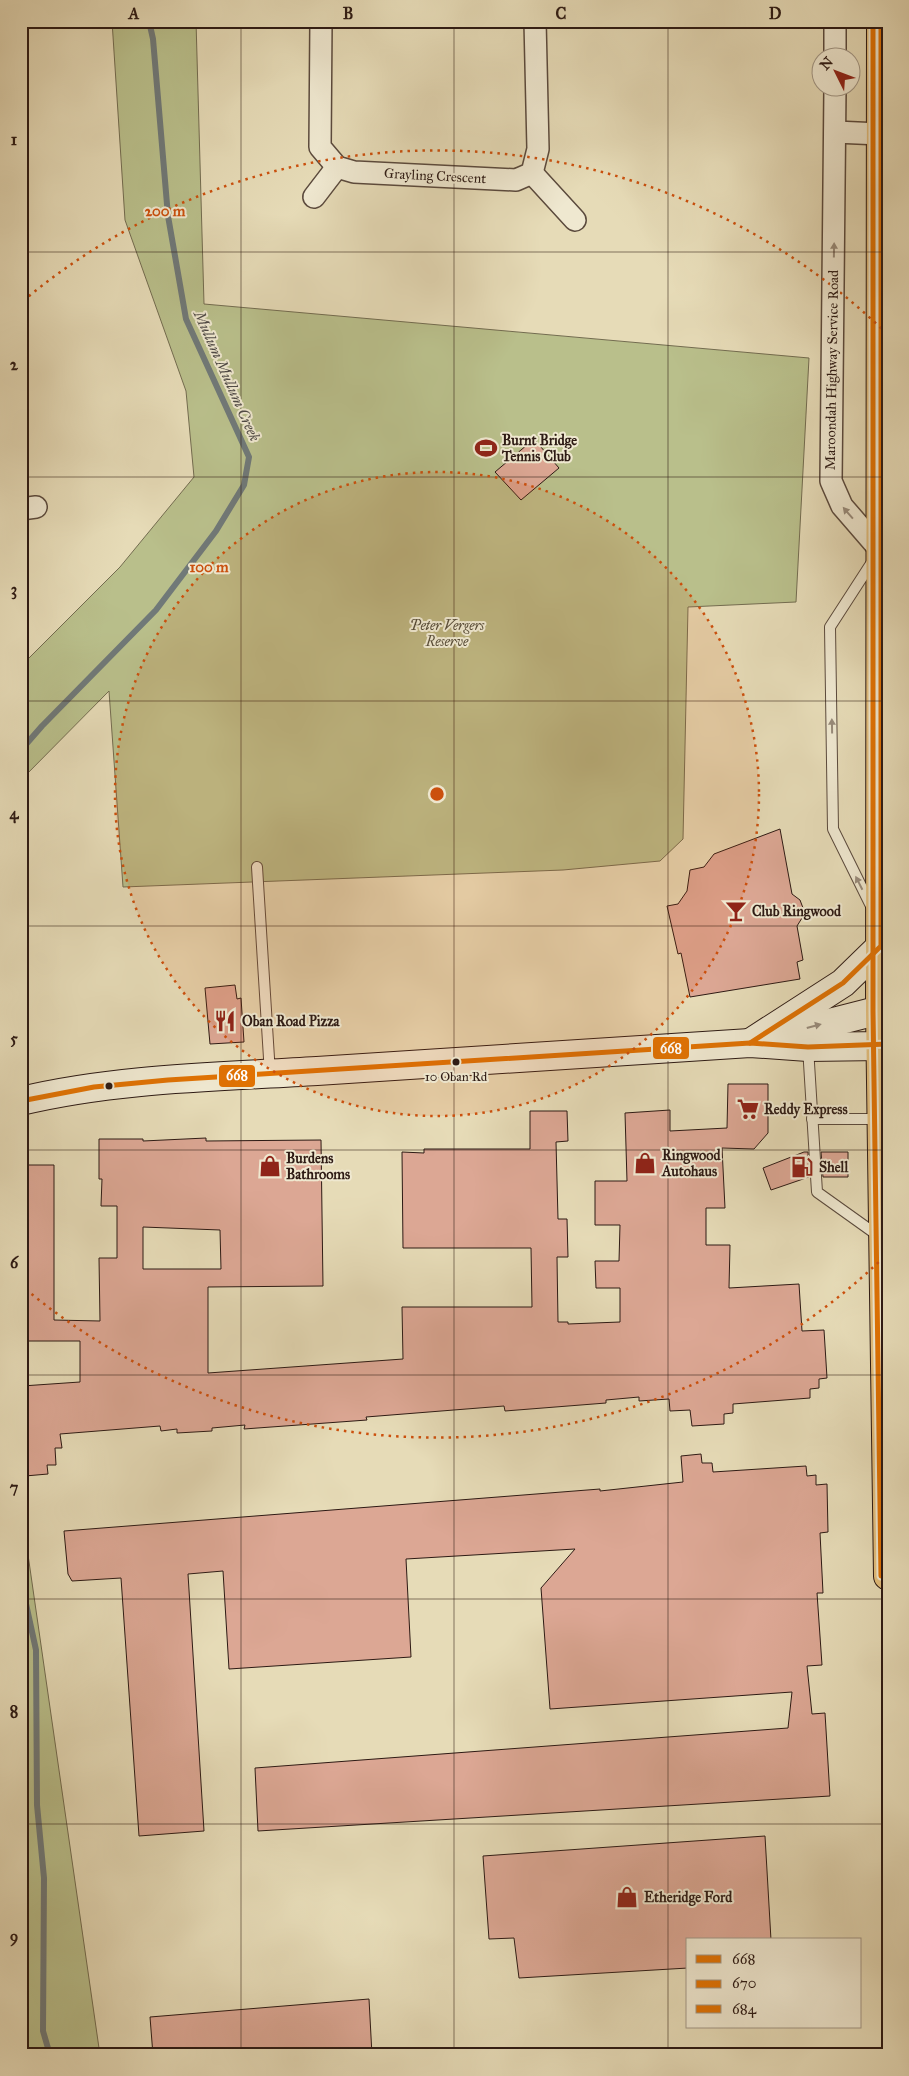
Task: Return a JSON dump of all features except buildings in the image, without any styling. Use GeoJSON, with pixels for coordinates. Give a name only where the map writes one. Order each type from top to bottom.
{"type":"FeatureCollection","features":[{"type":"Feature","properties":{"kind":"highway"},"geometry":{"type":"LineString","coordinates":[[881,21],[881,936],[884,1010],[882,1119],[888,1576]]}},
{"type":"Feature","properties":{"kind":"main road"},"geometry":{"type":"LineString","coordinates":[[750,1043],[843,983],[881,936]]}},
{"type":"Feature","properties":{"kind":"main road"},"geometry":{"type":"LineString","coordinates":[[750,1043],[845,1018],[884,1010]]}},
{"type":"Feature","properties":{"kind":"main road"},"geometry":{"type":"LineString","coordinates":[[21,1101],[60,1092],[170,1080],[750,1043],[808,1048],[884,1045]]}},
{"type":"Feature","properties":{"kind":"street"},"geometry":{"type":"LineString","coordinates":[[314,198],[338,167],[320,147],[321,21]]}},
{"type":"Feature","properties":{"kind":"street"},"geometry":{"type":"LineString","coordinates":[[535,21],[538,149],[532,174],[575,220]]}},
{"type":"Feature","properties":{"kind":"street"},"geometry":{"type":"LineString","coordinates":[[835,21],[835,48]]}},
{"type":"Feature","properties":{"kind":"street","name":"Maroondah Highway Service Road"},"geometry":{"type":"LineString","coordinates":[[835,98],[831,481],[842,506],[880,550]]}},
{"type":"Feature","properties":{"kind":"street"},"geometry":{"type":"LineString","coordinates":[[836,132],[880,134]]}},
{"type":"Feature","properties":{"kind":"street","name":"Grayling Crescent"},"geometry":{"type":"LineString","coordinates":[[338,167],[354,172],[516,180],[532,174]]}},
{"type":"Feature","properties":{"kind":"lane"},"geometry":{"type":"LineString","coordinates":[[880,550],[830,627],[833,829],[881,936]]}},
{"type":"Feature","properties":{"kind":"lane"},"geometry":{"type":"LineString","coordinates":[[258,868],[270,1074]]}},
{"type":"Feature","properties":{"kind":"lane"},"geometry":{"type":"LineString","coordinates":[[808,1048],[817,1192],[883,1240]]}},
{"type":"Feature","properties":{"kind":"lane"},"geometry":{"type":"LineString","coordinates":[[812,1119],[882,1119]]}},
{"type":"Feature","properties":{"kind":"green space","name":"Peter Vergers Reserve"},"geometry":{"type":"Polygon","coordinates":[[[112,21],[196,21],[204,304],[809,358],[796,602],[688,607],[683,839],[660,861],[563,870],[123,887],[109,691],[21,780],[21,666],[120,567],[194,477],[186,391],[125,220],[112,21]]]}},
{"type":"Feature","properties":{"kind":"green space"},"geometry":{"type":"Polygon","coordinates":[[[21,1506],[100,2055],[21,2055],[21,1506]]]}},
{"type":"Feature","properties":{"kind":"waterway","name":"Mullum Mullum Creek"},"geometry":{"type":"LineString","coordinates":[[21,750],[42,726],[156,610],[216,531],[244,485],[249,457],[186,319],[168,216],[153,39],[149,21]]}},
{"type":"Feature","properties":{"kind":"waterway","name":"Mullum Mullum Creek"},"geometry":{"type":"LineString","coordinates":[[21,1581],[36,1650],[37,1805],[44,1878],[43,2031],[50,2055]]}},
{"type":"Feature","properties":{"kind":"transit line","name":"670"},"geometry":{"type":"LineString","coordinates":[[873,21],[873,1011],[881,1576]]}},
{"type":"Feature","properties":{"kind":"transit line","name":"668"},"geometry":{"type":"LineString","coordinates":[[750,1043],[843,983],[881,946],[881,21]]}},
{"type":"Feature","properties":{"kind":"transit line","name":"684"},"geometry":{"type":"LineString","coordinates":[[888,764],[888,1029]]}},
{"type":"Feature","properties":{"kind":"transit line","name":"668"},"geometry":{"type":"LineString","coordinates":[[21,1101],[94,1087],[168,1080],[750,1043],[808,1047],[888,1044]]}},
{"type":"Feature","properties":{"kind":"place","name":"Burnt Bridge Tennis Club"},"geometry":{"type":"Point","coordinates":[486,448]}},
{"type":"Feature","properties":{"kind":"place","name":"Club Ringwood"},"geometry":{"type":"Point","coordinates":[736,911]}},
{"type":"Feature","properties":{"kind":"place","name":"Oban Road Pizza"},"geometry":{"type":"Point","coordinates":[225,1021]}},
{"type":"Feature","properties":{"kind":"place","name":"10 Oban Rd"},"geometry":{"type":"Point","coordinates":[456,1062]}},
{"type":"Feature","properties":{"kind":"place","name":"Reddy Express"},"geometry":{"type":"Point","coordinates":[748,1109]}},
{"type":"Feature","properties":{"kind":"place","name":"Ringwood Autohaus"},"geometry":{"type":"Point","coordinates":[645,1163]}},
{"type":"Feature","properties":{"kind":"place","name":"Burdens Bathrooms"},"geometry":{"type":"Point","coordinates":[270,1166]}},
{"type":"Feature","properties":{"kind":"place","name":"Shell"},"geometry":{"type":"Point","coordinates":[802,1167]}},
{"type":"Feature","properties":{"kind":"place","name":"Etheridge Ford"},"geometry":{"type":"Point","coordinates":[627,1897]}}]}
